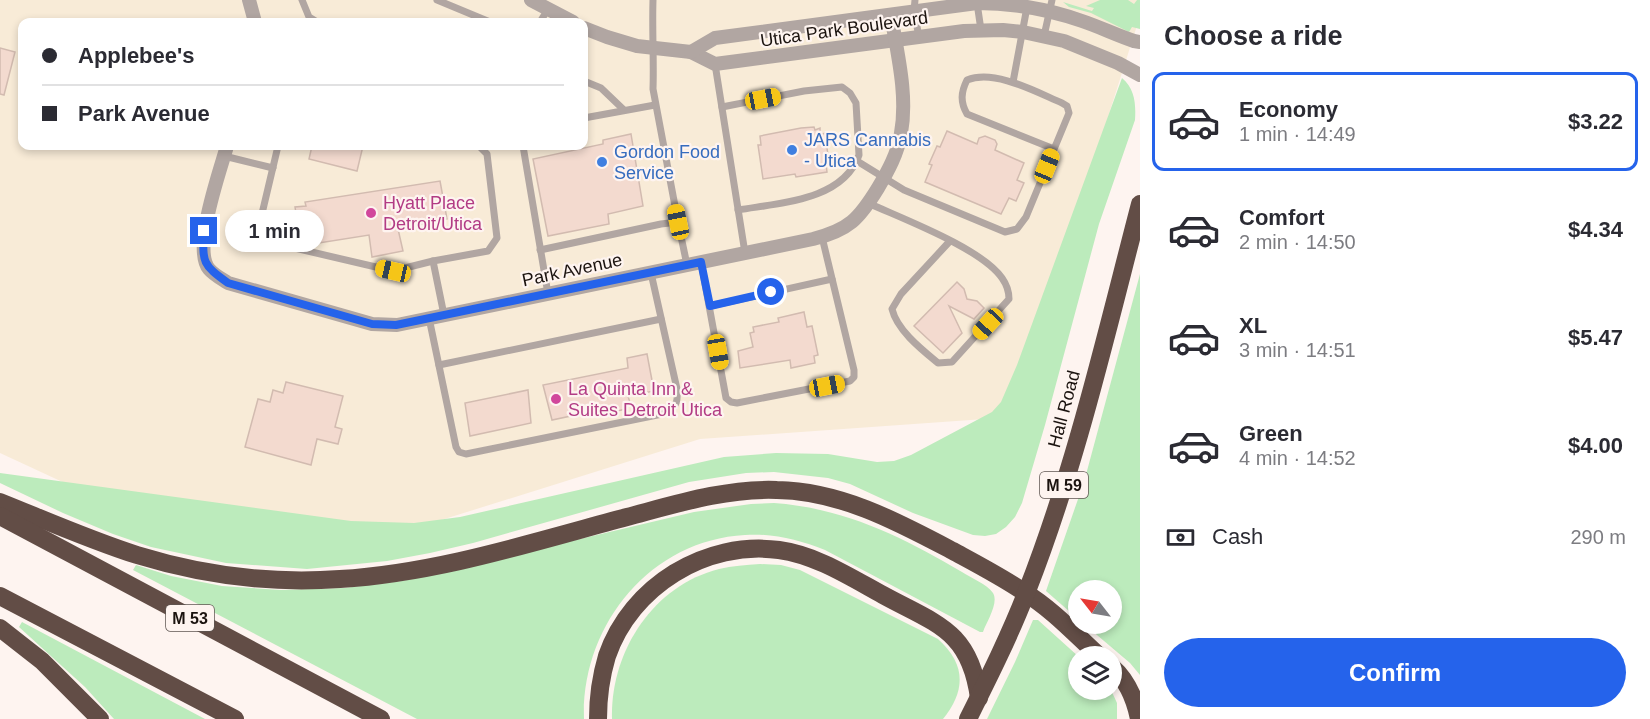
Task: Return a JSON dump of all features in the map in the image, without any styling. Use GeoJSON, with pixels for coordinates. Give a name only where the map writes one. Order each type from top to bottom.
{"type":"FeatureCollection","features":[{"type":"Feature","properties":{"kind":"highway","name":"Hall Road"},"geometry":{"type":"LineString","coordinates":[[968,719],[1026,593],[1054,518],[1078,439],[1140,204]]}},
{"type":"Feature","properties":{"kind":"highway"},"geometry":{"type":"LineString","coordinates":[[0,502],[100,542],[199,571],[241,577],[311,580],[366,577],[417,569],[483,555],[700,498],[753,490],[778,490],[823,496],[878,514],[936,543],[1026,593],[1087,646]]}},
{"type":"Feature","properties":{"kind":"highway","name":"M 53"},"geometry":{"type":"LineString","coordinates":[[0,516],[381,719]]}},
{"type":"Feature","properties":{"kind":"highway"},"geometry":{"type":"LineString","coordinates":[[598,719],[602,678],[608,656],[617,634],[642,599],[681,569],[703,558],[730,551],[754,549],[780,550],[826,565],[944,629],[961,644],[970,660],[976,677],[978,698]]}},
{"type":"Feature","properties":{"kind":"highway"},"geometry":{"type":"LineString","coordinates":[[0,596],[235,719]]}},
{"type":"Feature","properties":{"kind":"highway"},"geometry":{"type":"LineString","coordinates":[[0,628],[42,661],[100,719]]}},
{"type":"Feature","properties":{"kind":"highway"},"geometry":{"type":"LineString","coordinates":[[1122,677],[1140,719]]}},
{"type":"Feature","properties":{"kind":"street"},"geometry":{"type":"LineString","coordinates":[[249,0],[254,18]]}},
{"type":"Feature","properties":{"kind":"street"},"geometry":{"type":"LineString","coordinates":[[531,0],[565,18]]}},
{"type":"Feature","properties":{"kind":"street","name":"Utica Park Boulevard"},"geometry":{"type":"LineString","coordinates":[[691,52],[715,38],[891,15],[914,5],[978,1],[1027,7],[1051,5],[1085,22],[1140,42]]}},
{"type":"Feature","properties":{"kind":"street","name":"Park Avenue"},"geometry":{"type":"LineString","coordinates":[[225,151],[204,231],[202,252],[208,269],[228,283],[372,324],[396,325],[651,273],[822,237],[844,229],[854,221],[883,179],[893,160],[902,131],[902,93],[891,15]]}},
{"type":"Feature","properties":{"kind":"street"},"geometry":{"type":"LineString","coordinates":[[588,30],[652,49],[691,52],[715,64]]}},
{"type":"Feature","properties":{"kind":"street","name":"Utica Park Boulevard"},"geometry":{"type":"LineString","coordinates":[[715,64],[981,30],[1023,32],[1044,36],[1086,49],[1140,75]]}},
{"type":"Feature","properties":{"kind":"lane"},"geometry":{"type":"LineString","coordinates":[[302,0],[311,18]]}},
{"type":"Feature","properties":{"kind":"lane"},"geometry":{"type":"LineString","coordinates":[[437,0],[480,18]]}},
{"type":"Feature","properties":{"kind":"lane"},"geometry":{"type":"LineString","coordinates":[[653,0],[652,49],[655,105],[687,265]]}},
{"type":"Feature","properties":{"kind":"lane"},"geometry":{"type":"LineString","coordinates":[[978,1],[981,30]]}},
{"type":"Feature","properties":{"kind":"lane"},"geometry":{"type":"LineString","coordinates":[[914,5],[919,37]]}},
{"type":"Feature","properties":{"kind":"lane"},"geometry":{"type":"LineString","coordinates":[[1044,36],[1051,5]]}},
{"type":"Feature","properties":{"kind":"lane"},"geometry":{"type":"LineString","coordinates":[[1013,82],[1027,7]]}},
{"type":"Feature","properties":{"kind":"lane"},"geometry":{"type":"LineString","coordinates":[[542,18],[548,9]]}},
{"type":"Feature","properties":{"kind":"lane"},"geometry":{"type":"LineString","coordinates":[[715,64],[745,253]]}},
{"type":"Feature","properties":{"kind":"lane"},"geometry":{"type":"LineString","coordinates":[[856,161],[904,190],[1005,232],[1017,229],[1026,217],[1069,113],[1067,106],[1013,82],[975,77],[967,80],[963,87],[961,105],[967,114],[1054,149]]}},
{"type":"Feature","properties":{"kind":"lane"},"geometry":{"type":"LineString","coordinates":[[588,83],[601,88],[624,110]]}},
{"type":"Feature","properties":{"kind":"lane"},"geometry":{"type":"LineString","coordinates":[[722,107],[804,91],[842,87],[850,93],[856,103],[859,139],[856,161],[847,174],[830,188],[812,196],[738,210]]}},
{"type":"Feature","properties":{"kind":"lane"},"geometry":{"type":"LineString","coordinates":[[588,117],[655,105]]}},
{"type":"Feature","properties":{"kind":"lane"},"geometry":{"type":"LineString","coordinates":[[277,150],[256,239],[393,271],[488,251],[497,238],[487,154],[483,150]]}},
{"type":"Feature","properties":{"kind":"lane"},"geometry":{"type":"LineString","coordinates":[[524,150],[548,294]]}},
{"type":"Feature","properties":{"kind":"lane"},"geometry":{"type":"LineString","coordinates":[[225,151],[273,168]]}},
{"type":"Feature","properties":{"kind":"lane"},"geometry":{"type":"LineString","coordinates":[[868,203],[950,241],[971,252],[1001,276],[1008,289],[1009,299],[952,362],[938,363],[925,353],[895,320],[892,309],[901,294],[950,241]]}},
{"type":"Feature","properties":{"kind":"lane"},"geometry":{"type":"LineString","coordinates":[[540,250],[678,222]]}},
{"type":"Feature","properties":{"kind":"lane"},"geometry":{"type":"LineString","coordinates":[[701,262],[726,398],[731,402],[737,403],[850,381],[854,377],[854,370],[822,237]]}},
{"type":"Feature","properties":{"kind":"lane"},"geometry":{"type":"LineString","coordinates":[[433,261],[444,315]]}},
{"type":"Feature","properties":{"kind":"lane"},"geometry":{"type":"LineString","coordinates":[[429,318],[456,447],[459,452],[466,454],[667,413],[674,409],[678,400],[651,273]]}},
{"type":"Feature","properties":{"kind":"lane"},"geometry":{"type":"LineString","coordinates":[[710,306],[832,279]]}},
{"type":"Feature","properties":{"kind":"lane"},"geometry":{"type":"LineString","coordinates":[[439,365],[661,319]]}},
{"type":"Feature","properties":{"kind":"shaded area"},"geometry":{"type":"Polygon","coordinates":[[[0,0],[1140,0],[1140,16],[1013,417],[700,439],[419,527],[179,536],[0,453],[0,0]]]}},
{"type":"Feature","properties":{"kind":"green space"},"geometry":{"type":"Polygon","coordinates":[[[1100,0],[1128,0],[1134,4],[1140,0],[1140,29],[1132,27],[1129,32],[1091,13],[1069,7],[1063,2],[1092,11],[1094,8],[1086,6],[1100,0]]]}},
{"type":"Feature","properties":{"kind":"green space"},"geometry":{"type":"Polygon","coordinates":[[[1122,78],[1130,87],[1134,97],[1135,120],[1099,224],[1022,503],[1015,517],[996,534],[973,535],[913,513],[850,484],[828,478],[774,472],[746,473],[689,482],[430,553],[387,561],[307,569],[226,563],[151,547],[63,513],[0,483],[0,473],[351,521],[414,523],[460,517],[724,457],[776,453],[828,454],[877,462],[894,461],[911,455],[992,412],[1001,402],[1017,365],[1122,78]]]}},
{"type":"Feature","properties":{"kind":"green space"},"geometry":{"type":"Polygon","coordinates":[[[1140,274],[1140,675],[1122,656],[1122,646],[1110,646],[1096,634],[1122,634],[1122,580],[1068,580],[1068,610],[1046,591],[1084,482],[1140,274]]]}},
{"type":"Feature","properties":{"kind":"green space"},"geometry":{"type":"Polygon","coordinates":[[[774,503],[825,511],[872,526],[918,547],[983,584],[993,593],[995,602],[983,632],[825,550],[786,538],[745,535],[710,541],[679,553],[651,571],[627,594],[608,622],[594,652],[586,685],[584,719],[417,719],[133,570],[136,565],[171,576],[222,586],[281,590],[344,588],[402,581],[694,512],[774,503]]]}},
{"type":"Feature","properties":{"kind":"green space"},"geometry":{"type":"Polygon","coordinates":[[[760,564],[781,565],[800,570],[938,639],[954,658],[960,678],[956,698],[943,719],[612,719],[613,694],[618,670],[627,647],[655,607],[674,590],[695,578],[719,569],[760,564]]]}},
{"type":"Feature","properties":{"kind":"green space"},"geometry":{"type":"Polygon","coordinates":[[[1033,620],[1038,620],[1068,647],[1068,700],[1116,700],[1117,719],[987,719],[1033,620]]]}},
{"type":"Feature","properties":{"kind":"green space"},"geometry":{"type":"Polygon","coordinates":[[[22,622],[205,719],[114,719],[85,687],[19,627],[22,622]]]}},
{"type":"Feature","properties":{"kind":"building"},"geometry":{"type":"Polygon","coordinates":[[[0,48],[15,52],[4,95],[0,94],[0,48]]]}},
{"type":"Feature","properties":{"kind":"building","name":"JARS Cannabis - Utica"},"geometry":{"type":"Polygon","coordinates":[[[814,127],[815,130],[820,128],[820,135],[825,133],[829,163],[826,164],[827,172],[763,179],[758,145],[761,145],[760,136],[814,127]]]}},
{"type":"Feature","properties":{"kind":"building"},"geometry":{"type":"Polygon","coordinates":[[[947,131],[977,144],[979,138],[985,136],[995,140],[997,144],[995,150],[1024,163],[1017,180],[1024,183],[1016,201],[1009,198],[1001,214],[925,182],[932,165],[929,164],[947,131]]]}},
{"type":"Feature","properties":{"kind":"building"},"geometry":{"type":"Polygon","coordinates":[[[631,134],[643,206],[608,214],[609,224],[548,236],[533,159],[575,150],[588,150],[588,147],[603,144],[603,140],[631,134]]]}},
{"type":"Feature","properties":{"kind":"building"},"geometry":{"type":"Polygon","coordinates":[[[311,150],[362,150],[357,171],[309,159],[311,150]]]}},
{"type":"Feature","properties":{"kind":"building","name":"Hyatt Place Detroit/Utica"},"geometry":{"type":"Polygon","coordinates":[[[440,181],[447,219],[398,229],[403,251],[372,257],[369,235],[301,244],[295,207],[306,206],[305,202],[440,181]]]}},
{"type":"Feature","properties":{"kind":"building"},"geometry":{"type":"Polygon","coordinates":[[[957,282],[964,289],[967,299],[977,301],[984,308],[974,319],[949,306],[962,333],[943,353],[914,326],[957,282]]]}},
{"type":"Feature","properties":{"kind":"building"},"geometry":{"type":"Polygon","coordinates":[[[804,312],[807,327],[812,326],[818,355],[814,356],[815,363],[791,368],[790,360],[740,368],[738,351],[753,347],[750,333],[754,332],[753,327],[779,322],[778,318],[804,312]]]}},
{"type":"Feature","properties":{"kind":"building"},"geometry":{"type":"Polygon","coordinates":[[[647,354],[654,391],[628,396],[630,403],[624,404],[626,409],[613,412],[613,407],[552,420],[543,385],[628,368],[627,358],[647,354]]]}},
{"type":"Feature","properties":{"kind":"building"},"geometry":{"type":"Polygon","coordinates":[[[286,382],[343,396],[335,427],[342,429],[338,444],[317,439],[311,465],[245,447],[258,399],[270,402],[273,390],[283,393],[286,382]]]}},
{"type":"Feature","properties":{"kind":"building"},"geometry":{"type":"Polygon","coordinates":[[[528,390],[531,423],[470,436],[465,403],[528,390]]]}},
{"type":"Feature","properties":{"kind":"place","name":"JARS Cannabis - Utica"},"geometry":{"type":"Point","coordinates":[792,150]}},
{"type":"Feature","properties":{"kind":"place","name":"Gordon Food Service"},"geometry":{"type":"Point","coordinates":[602,162]}},
{"type":"Feature","properties":{"kind":"place","name":"Hyatt Place Detroit/Utica"},"geometry":{"type":"Point","coordinates":[371,213]}},
{"type":"Feature","properties":{"kind":"place","name":"La Quinta Inn & Suites Detroit Utica"},"geometry":{"type":"Point","coordinates":[556,399]}},
{"type":"Feature","properties":{"kind":"route"},"geometry":{"type":"LineString","coordinates":[[204,231],[202,252],[208,269],[228,283],[372,324],[396,325],[701,262],[710,306],[771,292]]}}]}
